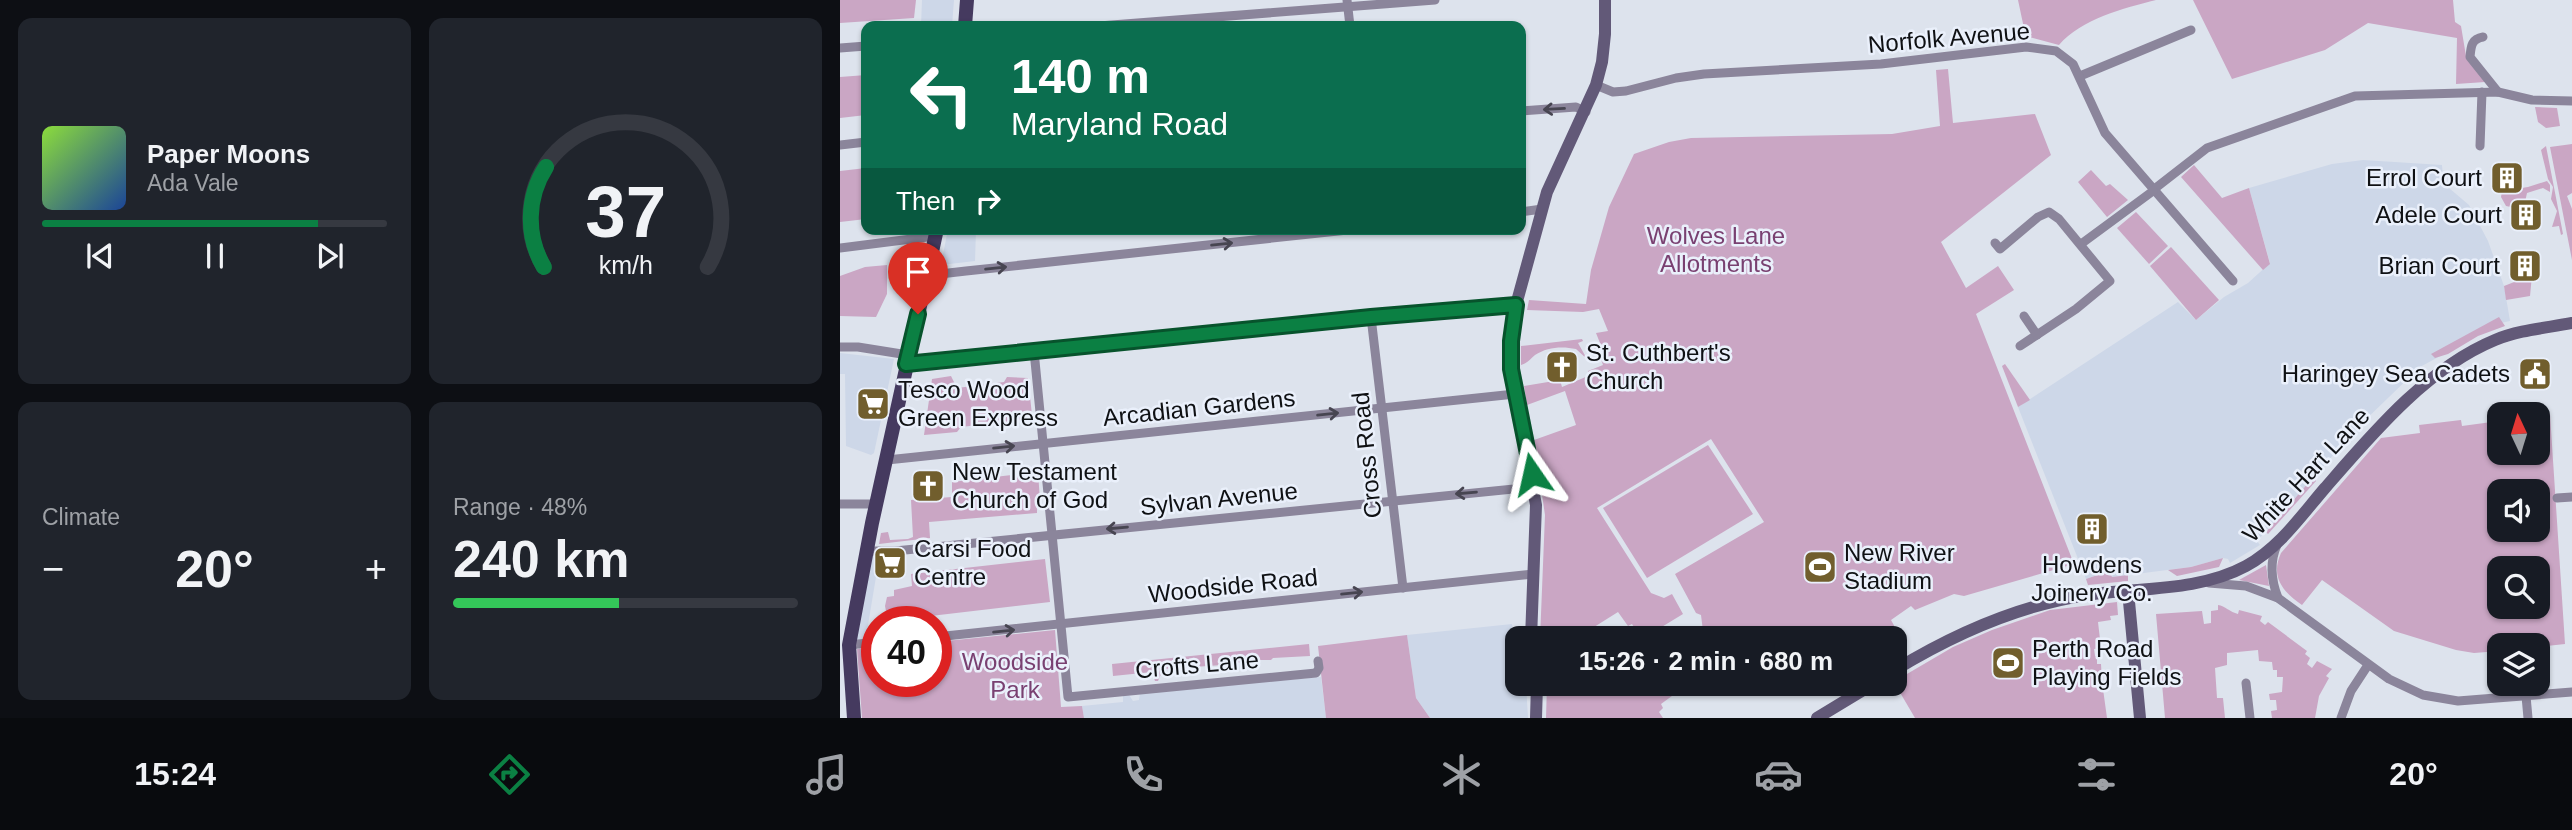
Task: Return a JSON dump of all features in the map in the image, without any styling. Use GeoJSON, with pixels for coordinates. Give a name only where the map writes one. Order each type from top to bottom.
{"type":"FeatureCollection","features":[{"type":"Feature","properties":{"kind":"main road"},"geometry":{"type":"LineString","coordinates":[[965,21],[967,0]]}},
{"type":"Feature","properties":{"kind":"main road"},"geometry":{"type":"LineString","coordinates":[[854,718],[846,650],[936,235]]}},
{"type":"Feature","properties":{"kind":"street"},"geometry":{"type":"LineString","coordinates":[[1155,21],[1347,4],[1435,0]]}},
{"type":"Feature","properties":{"kind":"street"},"geometry":{"type":"LineString","coordinates":[[1531,626],[1537,520],[1534,486],[1515,394],[1511,352],[1516,305],[1553,178],[1586,112],[1596,85],[1605,34],[1605,0]]}},
{"type":"Feature","properties":{"kind":"street"},"geometry":{"type":"LineString","coordinates":[[2080,76],[2190,30]]}},
{"type":"Feature","properties":{"kind":"street"},"geometry":{"type":"LineString","coordinates":[[2483,37],[2473,42],[2470,57],[2498,92]]}},
{"type":"Feature","properties":{"kind":"street"},"geometry":{"type":"LineString","coordinates":[[840,48],[861,46]]}},
{"type":"Feature","properties":{"kind":"street","name":"Norfolk Avenue"},"geometry":{"type":"LineString","coordinates":[[1596,85],[1613,92],[1626,91],[1704,74],[1881,64],[2026,47],[2049,49],[2062,54],[2073,64],[2105,133],[2233,281]]}},
{"type":"Feature","properties":{"kind":"street"},"geometry":{"type":"LineString","coordinates":[[2081,244],[2207,148],[2355,96],[2498,92],[2532,100],[2572,102]]}},
{"type":"Feature","properties":{"kind":"street"},"geometry":{"type":"LineString","coordinates":[[2480,146],[2482,93]]}},
{"type":"Feature","properties":{"kind":"street"},"geometry":{"type":"LineString","coordinates":[[1526,111],[1576,107],[1586,112]]}},
{"type":"Feature","properties":{"kind":"street"},"geometry":{"type":"LineString","coordinates":[[840,145],[861,143]]}},
{"type":"Feature","properties":{"kind":"street"},"geometry":{"type":"LineString","coordinates":[[1526,211],[1542,209]]}},
{"type":"Feature","properties":{"kind":"street"},"geometry":{"type":"LineString","coordinates":[[1995,243],[2000,249],[2038,217],[2049,212],[2059,219],[2109,278],[2109,284],[2020,346]]}},
{"type":"Feature","properties":{"kind":"street"},"geometry":{"type":"LineString","coordinates":[[840,248],[923,235]]}},
{"type":"Feature","properties":{"kind":"street"},"geometry":{"type":"LineString","coordinates":[[928,272],[953,273],[1302,235]]}},
{"type":"Feature","properties":{"kind":"street"},"geometry":{"type":"LineString","coordinates":[[840,347],[858,347],[907,360],[1034,351],[1516,305]]}},
{"type":"Feature","properties":{"kind":"street"},"geometry":{"type":"LineString","coordinates":[[2024,316],[2037,335]]}},
{"type":"Feature","properties":{"kind":"street","name":"Cross Road"},"geometry":{"type":"LineString","coordinates":[[1371,317],[1403,588]]}},
{"type":"Feature","properties":{"kind":"street","name":"White Hart Lane"},"geometry":{"type":"LineString","coordinates":[[1907,663],[1952,638],[2004,617],[2068,599],[2194,584],[2236,571],[2261,556],[2280,540],[2368,439],[2413,393],[2437,375],[2497,339],[2516,333],[2571,325]]}},
{"type":"Feature","properties":{"kind":"street"},"geometry":{"type":"LineString","coordinates":[[1034,351],[1061,625]]}},
{"type":"Feature","properties":{"kind":"street","name":"Arcadian Gardens"},"geometry":{"type":"LineString","coordinates":[[887,460],[1515,394]]}},
{"type":"Feature","properties":{"kind":"street","name":"Sylvan Avenue"},"geometry":{"type":"LineString","coordinates":[[867,551],[880,553],[1534,486]]}},
{"type":"Feature","properties":{"kind":"street"},"geometry":{"type":"LineString","coordinates":[[2557,498],[2572,496]]}},
{"type":"Feature","properties":{"kind":"street"},"geometry":{"type":"LineString","coordinates":[[840,504],[876,504]]}},
{"type":"Feature","properties":{"kind":"street"},"geometry":{"type":"LineString","coordinates":[[2278,598],[2272,564],[2280,540]]}},
{"type":"Feature","properties":{"kind":"street","name":"Woodside Road"},"geometry":{"type":"LineString","coordinates":[[952,635],[1533,574]]}},
{"type":"Feature","properties":{"kind":"street"},"geometry":{"type":"LineString","coordinates":[[2194,584],[2236,584],[2278,598],[2368,665],[2403,687],[2439,699],[2458,701],[2526,696],[2528,718]]}},
{"type":"Feature","properties":{"kind":"street"},"geometry":{"type":"LineString","coordinates":[[2128,591],[2140,718]]}},
{"type":"Feature","properties":{"kind":"street","name":"Crofts Lane"},"geometry":{"type":"LineString","coordinates":[[1061,625],[1068,696],[1316,673],[1319,668],[1318,661]]}},
{"type":"Feature","properties":{"kind":"street"},"geometry":{"type":"LineString","coordinates":[[2341,718],[2351,691],[2368,665]]}},
{"type":"Feature","properties":{"kind":"street"},"geometry":{"type":"LineString","coordinates":[[2246,683],[2250,718]]}},
{"type":"Feature","properties":{"kind":"street"},"geometry":{"type":"LineString","coordinates":[[2550,694],[2572,692]]}},
{"type":"Feature","properties":{"kind":"street"},"geometry":{"type":"LineString","coordinates":[[1536,718],[1537,696]]}},
{"type":"Feature","properties":{"kind":"street"},"geometry":{"type":"LineString","coordinates":[[1817,718],[1853,696]]}},
{"type":"Feature","properties":{"kind":"shaded area"},"geometry":{"type":"Polygon","coordinates":[[[922,0],[954,0],[952,21],[921,21],[922,0]]]}},
{"type":"Feature","properties":{"kind":"shaded area"},"geometry":{"type":"Polygon","coordinates":[[[2363,160],[2442,165],[2443,178],[2449,188],[2469,205],[2488,241],[2504,286],[2510,321],[2501,323],[2420,367],[2357,428],[2257,541],[2260,545],[2230,563],[2223,558],[2191,567],[2112,577],[2109,571],[2086,579],[2018,407],[2178,302],[2196,320],[2224,297],[2248,283],[2270,263],[2249,188],[2332,164],[2363,160]]]}},
{"type":"Feature","properties":{"kind":"shaded area"},"geometry":{"type":"Polygon","coordinates":[[[947,235],[976,235],[975,261],[941,265],[947,235]]]}},
{"type":"Feature","properties":{"kind":"shaded area"},"geometry":{"type":"Polygon","coordinates":[[[840,353],[894,359],[874,453],[871,455],[846,446],[845,374],[840,374],[840,353]]]}},
{"type":"Feature","properties":{"kind":"shaded area"},"geometry":{"type":"Polygon","coordinates":[[[867,551],[880,553],[871,606],[861,606],[861,644],[849,645],[867,551]]]}},
{"type":"Feature","properties":{"kind":"shaded area"},"geometry":{"type":"Polygon","coordinates":[[[1512,624],[1505,626],[1505,696],[1527,696],[1528,718],[1430,718],[1416,698],[1407,635],[1512,624]]]}},
{"type":"Feature","properties":{"kind":"shaded area"},"geometry":{"type":"Polygon","coordinates":[[[1321,677],[1326,718],[1084,718],[1082,706],[1123,702],[1123,696],[1129,695],[1133,701],[1139,700],[1140,693],[1321,677]]]}},
{"type":"Feature","properties":{"kind":"green space"},"geometry":{"type":"Polygon","coordinates":[[[840,0],[916,0],[914,18],[840,23],[840,0]]]}},
{"type":"Feature","properties":{"kind":"green space"},"geometry":{"type":"Polygon","coordinates":[[[2018,0],[2156,0],[2091,21],[2059,45],[2029,37],[2025,33],[2018,0]]]}},
{"type":"Feature","properties":{"kind":"green space"},"geometry":{"type":"Polygon","coordinates":[[[2193,0],[2453,0],[2455,22],[2461,26],[2466,56],[2485,82],[2456,84],[2457,38],[2368,23],[2325,50],[2232,79],[2193,0]]]}},
{"type":"Feature","properties":{"kind":"green space","name":"Wolves Lane Allotments"},"geometry":{"type":"Polygon","coordinates":[[[1948,69],[1953,123],[2035,114],[2051,155],[1941,242],[1966,288],[1998,266],[2014,290],[1976,314],[2074,564],[1964,596],[1954,594],[1915,610],[1911,606],[1891,620],[1894,626],[1702,626],[1701,615],[1696,613],[1675,574],[1764,522],[1711,439],[1597,508],[1651,593],[1664,598],[1672,594],[1683,614],[1663,626],[1628,626],[1618,612],[1596,626],[1541,626],[1545,515],[1534,440],[1576,425],[1565,391],[1527,405],[1524,386],[1560,380],[1562,387],[1588,376],[1588,371],[1603,365],[1593,346],[1600,343],[1596,333],[1608,331],[1599,309],[1583,312],[1527,310],[1529,300],[1586,304],[1591,270],[1609,207],[1634,154],[1691,138],[1892,134],[1940,126],[1936,70],[1948,69]]]}},
{"type":"Feature","properties":{"kind":"green space"},"geometry":{"type":"Polygon","coordinates":[[[861,75],[861,116],[840,118],[840,77],[861,75]]]}},
{"type":"Feature","properties":{"kind":"green space"},"geometry":{"type":"Polygon","coordinates":[[[2535,107],[2557,108],[2560,126],[2546,128],[2538,122],[2535,107]]]}},
{"type":"Feature","properties":{"kind":"green space"},"geometry":{"type":"Polygon","coordinates":[[[2572,144],[2572,193],[2567,196],[2572,209],[2572,260],[2550,147],[2572,144]]]}},
{"type":"Feature","properties":{"kind":"green space"},"geometry":{"type":"Polygon","coordinates":[[[2546,146],[2563,234],[2561,235],[2559,226],[2552,227],[2557,211],[2551,199],[2553,187],[2548,179],[2541,150],[2546,146]]]}},
{"type":"Feature","properties":{"kind":"green space"},"geometry":{"type":"Polygon","coordinates":[[[2194,165],[2222,198],[2249,188],[2270,264],[2263,270],[2181,177],[2194,165]]]}},
{"type":"Feature","properties":{"kind":"green space"},"geometry":{"type":"Polygon","coordinates":[[[861,169],[861,220],[840,222],[840,171],[861,169]]]}},
{"type":"Feature","properties":{"kind":"green space"},"geometry":{"type":"Polygon","coordinates":[[[2091,170],[2106,186],[2110,184],[2128,200],[2107,217],[2078,182],[2091,170]]]}},
{"type":"Feature","properties":{"kind":"green space"},"geometry":{"type":"Polygon","coordinates":[[[2547,181],[2550,192],[2543,188],[2527,193],[2525,202],[2511,207],[2506,206],[2501,197],[2502,191],[2547,181]]]}},
{"type":"Feature","properties":{"kind":"green space"},"geometry":{"type":"Polygon","coordinates":[[[2136,212],[2168,246],[2149,264],[2117,228],[2136,212]]]}},
{"type":"Feature","properties":{"kind":"green space"},"geometry":{"type":"Polygon","coordinates":[[[2171,247],[2219,300],[2196,320],[2150,266],[2171,247]]]}},
{"type":"Feature","properties":{"kind":"green space"},"geometry":{"type":"Polygon","coordinates":[[[887,265],[887,294],[876,317],[840,316],[840,276],[865,267],[887,265]]]}},
{"type":"Feature","properties":{"kind":"green space"},"geometry":{"type":"Polygon","coordinates":[[[2532,275],[2530,296],[2506,300],[2504,286],[2532,275]]]}},
{"type":"Feature","properties":{"kind":"green space"},"geometry":{"type":"Polygon","coordinates":[[[2499,317],[2505,326],[2478,336],[2448,354],[2435,358],[2431,354],[2499,317]]]}},
{"type":"Feature","properties":{"kind":"green space"},"geometry":{"type":"Polygon","coordinates":[[[1583,341],[1578,343],[1587,359],[1576,349],[1555,348],[1540,352],[1521,365],[1521,346],[1583,341]]]}},
{"type":"Feature","properties":{"kind":"green space"},"geometry":{"type":"Polygon","coordinates":[[[2005,364],[2030,400],[2018,407],[2002,366],[2005,364]]]}},
{"type":"Feature","properties":{"kind":"green space"},"geometry":{"type":"Polygon","coordinates":[[[951,376],[957,388],[1004,382],[1007,377],[1028,378],[1032,415],[1028,419],[961,427],[957,432],[924,435],[932,379],[951,376]]]}},
{"type":"Feature","properties":{"kind":"green space"},"geometry":{"type":"Polygon","coordinates":[[[2550,414],[2565,644],[2550,646],[2550,633],[2487,633],[2487,652],[2456,650],[2394,631],[2322,580],[2302,605],[2289,595],[2278,577],[2281,553],[2381,438],[2420,433],[2419,425],[2461,420],[2462,426],[2487,423],[2487,466],[2550,466],[2550,414]]]}},
{"type":"Feature","properties":{"kind":"green space"},"geometry":{"type":"Polygon","coordinates":[[[1708,445],[1753,514],[1647,578],[1603,508],[1708,445]]]}},
{"type":"Feature","properties":{"kind":"green space"},"geometry":{"type":"Polygon","coordinates":[[[1038,472],[1040,501],[1037,502],[1037,513],[929,522],[930,538],[879,544],[881,533],[888,532],[890,540],[913,537],[911,500],[952,497],[952,482],[1038,472]]]}},
{"type":"Feature","properties":{"kind":"green space"},"geometry":{"type":"Polygon","coordinates":[[[2315,475],[2316,481],[2268,534],[2266,532],[2315,475]]]}},
{"type":"Feature","properties":{"kind":"green space"},"geometry":{"type":"Polygon","coordinates":[[[2223,558],[2219,567],[2177,576],[2168,570],[2191,567],[2223,558]]]}},
{"type":"Feature","properties":{"kind":"green space"},"geometry":{"type":"Polygon","coordinates":[[[1045,559],[1050,602],[952,613],[952,606],[885,606],[887,597],[894,596],[894,590],[912,586],[911,574],[1045,559]]]}},
{"type":"Feature","properties":{"kind":"green space"},"geometry":{"type":"Polygon","coordinates":[[[2266,565],[2269,586],[2239,580],[2266,565]]]}},
{"type":"Feature","properties":{"kind":"green space"},"geometry":{"type":"Polygon","coordinates":[[[2109,571],[2112,577],[2128,575],[2128,581],[2088,585],[2086,579],[2109,571]]]}},
{"type":"Feature","properties":{"kind":"green space","name":"Perth Road Playing Fields"},"geometry":{"type":"Polygon","coordinates":[[[2117,602],[2118,615],[2110,616],[2111,620],[2098,622],[2101,648],[2094,649],[2095,656],[2100,656],[2097,658],[2097,664],[2101,664],[2100,689],[2103,689],[2107,718],[1915,718],[1902,696],[1907,696],[1907,674],[1953,647],[2050,610],[2117,602]]]}},
{"type":"Feature","properties":{"kind":"green space"},"geometry":{"type":"Polygon","coordinates":[[[2218,605],[2238,614],[2239,610],[2262,616],[2260,621],[2265,625],[2268,622],[2307,651],[2305,654],[2310,658],[2307,664],[2312,668],[2317,661],[2332,669],[2326,676],[2329,678],[2319,696],[2315,718],[2272,718],[2271,711],[2277,710],[2276,700],[2270,700],[2269,694],[2282,692],[2283,677],[2277,677],[2277,670],[2273,670],[2272,662],[2259,661],[2258,650],[2227,653],[2227,665],[2215,668],[2217,698],[2223,698],[2225,718],[2165,718],[2156,614],[2202,611],[2204,624],[2211,623],[2211,611],[2218,610],[2218,605]]]}},
{"type":"Feature","properties":{"kind":"green space","name":"Woodside Park"},"geometry":{"type":"Polygon","coordinates":[[[1055,630],[1061,707],[1082,706],[1084,718],[862,718],[857,649],[861,649],[861,697],[952,697],[952,640],[1055,630]]]}},
{"type":"Feature","properties":{"kind":"green space"},"geometry":{"type":"Polygon","coordinates":[[[1407,635],[1416,698],[1430,718],[1326,718],[1318,646],[1407,635]]]}},
{"type":"Feature","properties":{"kind":"green space"},"geometry":{"type":"Polygon","coordinates":[[[1309,644],[1310,656],[1163,669],[1158,681],[1155,681],[1152,672],[1113,676],[1112,664],[1309,644]]]}},
{"type":"Feature","properties":{"kind":"green space"},"geometry":{"type":"Polygon","coordinates":[[[1547,696],[1672,696],[1661,704],[1663,708],[1659,712],[1663,718],[1546,718],[1547,696]]]}},
{"type":"Feature","properties":{"kind":"place","name":"Errol Court"},"geometry":{"type":"Point","coordinates":[2507,178]}},
{"type":"Feature","properties":{"kind":"place","name":"Adele Court"},"geometry":{"type":"Point","coordinates":[2526,215]}},
{"type":"Feature","properties":{"kind":"place","name":"Brian Court"},"geometry":{"type":"Point","coordinates":[2525,266]}},
{"type":"Feature","properties":{"kind":"place","name":"St. Cuthbert's Church"},"geometry":{"type":"Point","coordinates":[1562,367]}},
{"type":"Feature","properties":{"kind":"place","name":"Haringey Sea Cadets"},"geometry":{"type":"Point","coordinates":[2535,374]}},
{"type":"Feature","properties":{"kind":"place","name":"Tesco Wood Green Express"},"geometry":{"type":"Point","coordinates":[873,404]}},
{"type":"Feature","properties":{"kind":"place","name":"New Testament Church of God"},"geometry":{"type":"Point","coordinates":[928,486]}},
{"type":"Feature","properties":{"kind":"place","name":"Howdens Joinery Co."},"geometry":{"type":"Point","coordinates":[2092,529]}},
{"type":"Feature","properties":{"kind":"place","name":"Carsi Food Centre"},"geometry":{"type":"Point","coordinates":[890,563]}},
{"type":"Feature","properties":{"kind":"place","name":"New River Stadium"},"geometry":{"type":"Point","coordinates":[1820,567]}},
{"type":"Feature","properties":{"kind":"place","name":"Perth Road Playing Fields"},"geometry":{"type":"Point","coordinates":[2008,663]}},
{"type":"Feature","properties":{"kind":"route"},"geometry":{"type":"LineString","coordinates":[[918,314],[906,364],[1510,303],[1516,305],[1511,341],[1511,369],[1532,474]]}}]}
